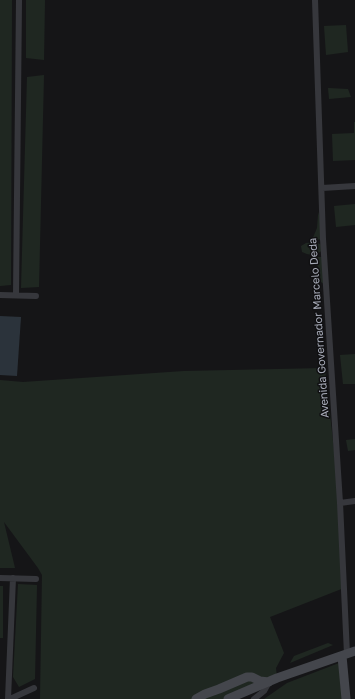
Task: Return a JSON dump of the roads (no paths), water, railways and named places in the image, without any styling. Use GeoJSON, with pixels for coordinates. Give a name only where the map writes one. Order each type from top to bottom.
{"type":"FeatureCollection","features":[{"type":"Feature","properties":{"kind":"street"},"geometry":{"type":"LineString","coordinates":[[16,295],[19,0]]}},
{"type":"Feature","properties":{"kind":"street","name":"Avenida Governador Marcelo Deda"},"geometry":{"type":"LineString","coordinates":[[315,0],[323,240],[351,653]]}},
{"type":"Feature","properties":{"kind":"street"},"geometry":{"type":"LineString","coordinates":[[322,188],[355,186]]}},
{"type":"Feature","properties":{"kind":"street"},"geometry":{"type":"LineString","coordinates":[[0,295],[36,296]]}},
{"type":"Feature","properties":{"kind":"street"},"geometry":{"type":"LineString","coordinates":[[340,503],[355,501]]}},
{"type":"Feature","properties":{"kind":"street"},"geometry":{"type":"LineString","coordinates":[[0,578],[36,579]]}},
{"type":"Feature","properties":{"kind":"street"},"geometry":{"type":"LineString","coordinates":[[13,578],[9,699],[34,688]]}},
{"type":"Feature","properties":{"kind":"street"},"geometry":{"type":"LineString","coordinates":[[219,690],[229,699],[270,682],[351,653],[346,699]]}},
{"type":"Feature","properties":{"kind":"street"},"geometry":{"type":"LineString","coordinates":[[196,699],[204,697],[247,677],[270,682]]}},
{"type":"Feature","properties":{"kind":"street"},"geometry":{"type":"LineString","coordinates":[[254,699],[264,691],[270,682]]}}]}
